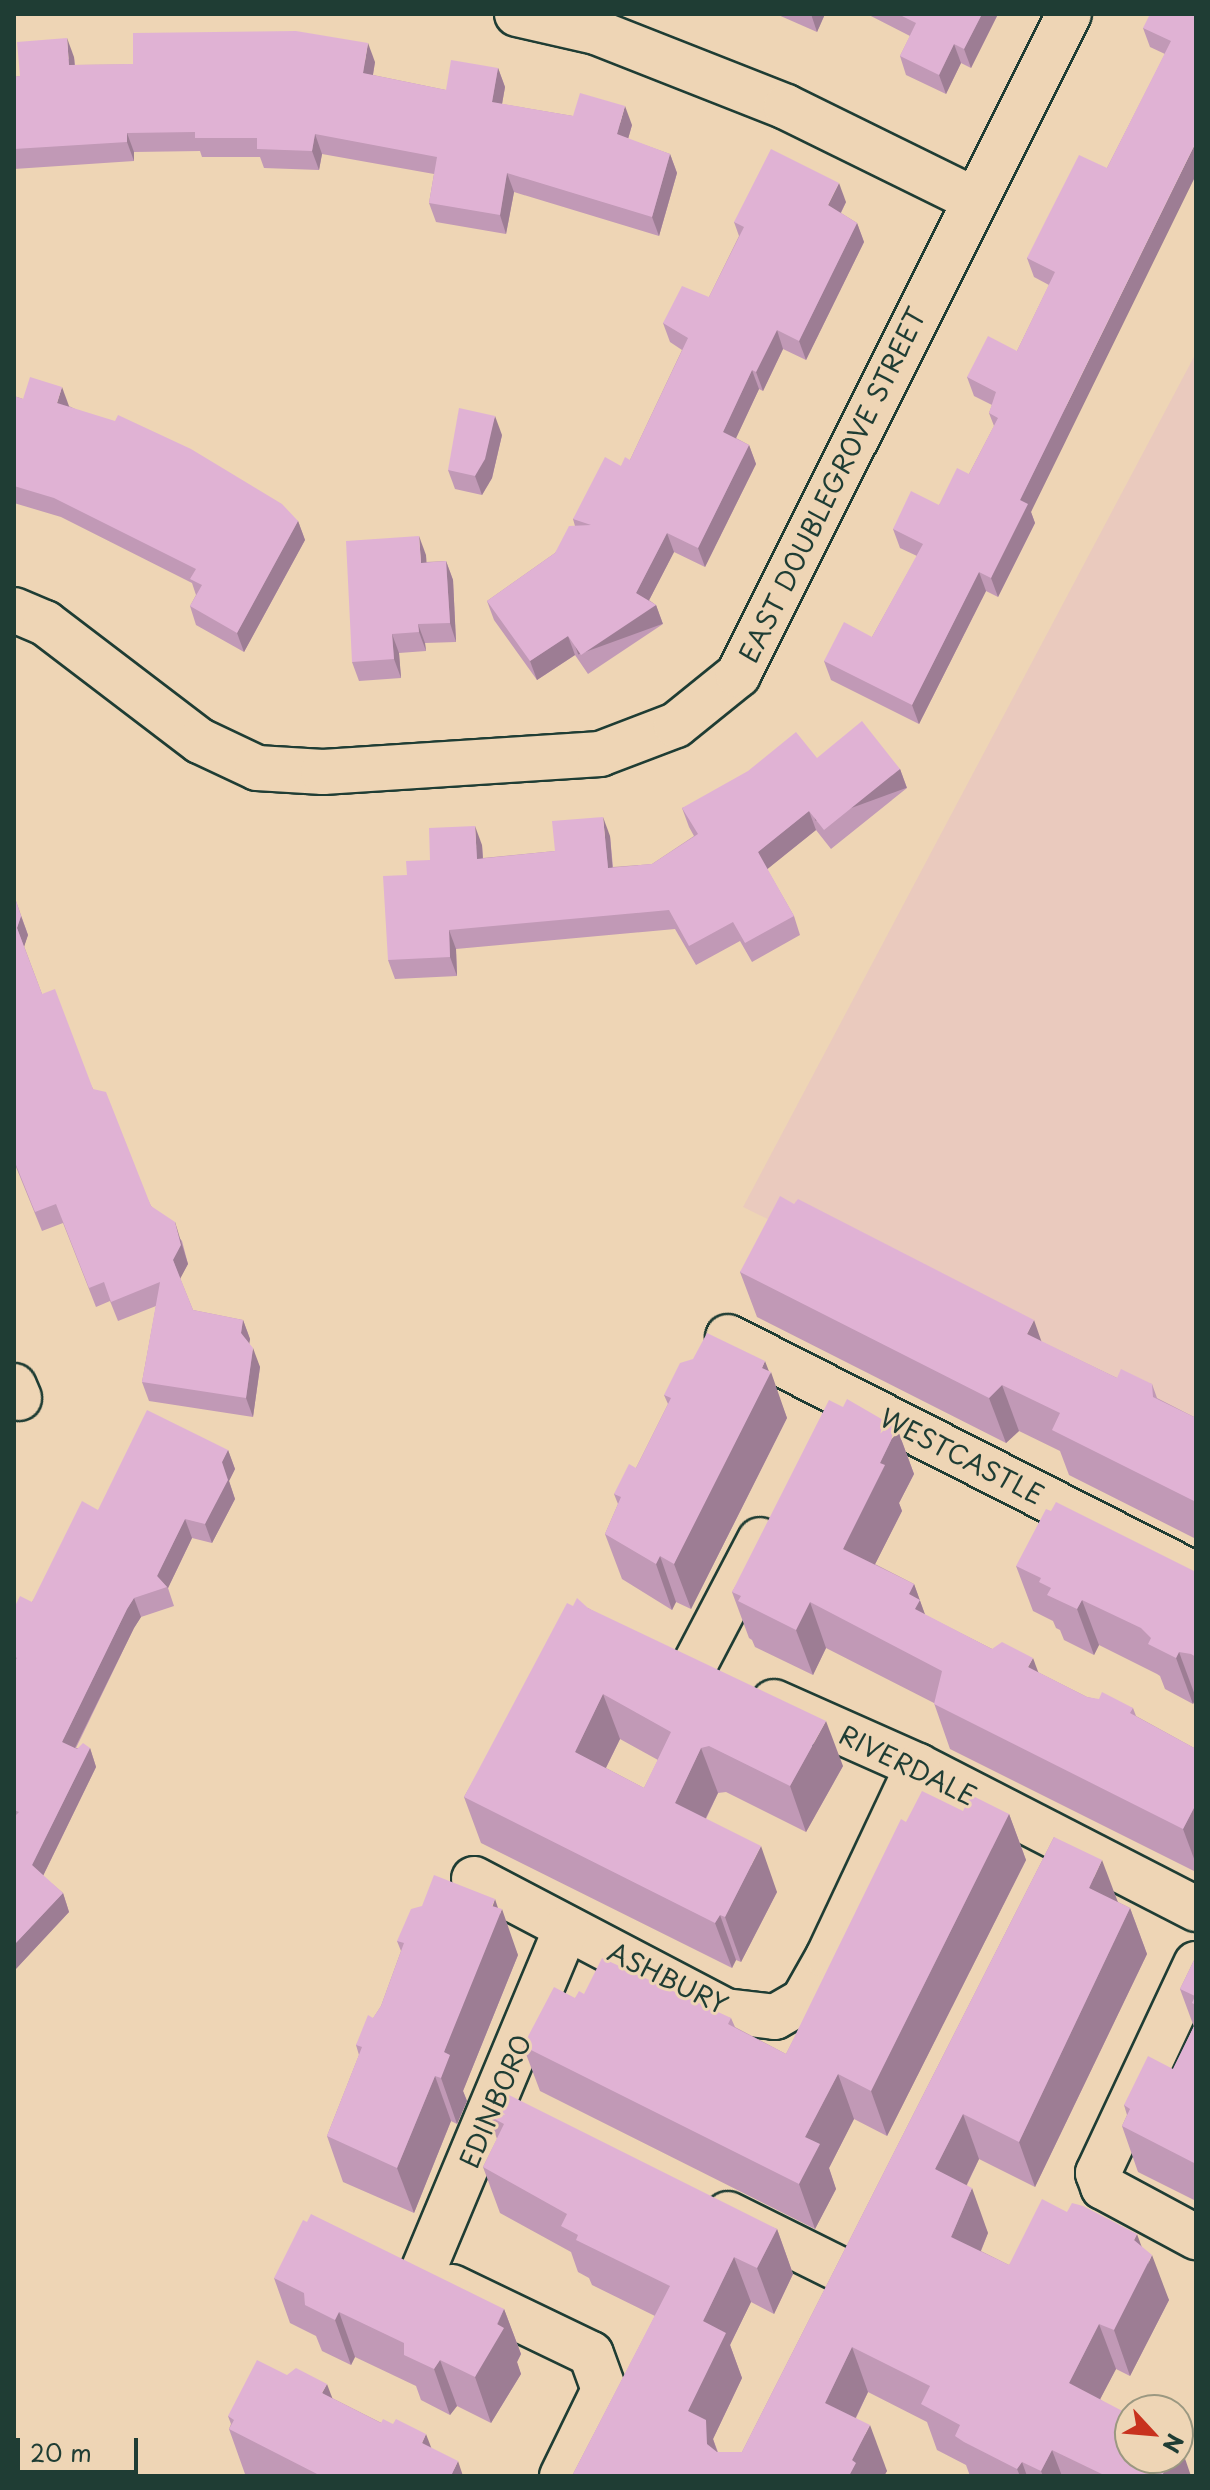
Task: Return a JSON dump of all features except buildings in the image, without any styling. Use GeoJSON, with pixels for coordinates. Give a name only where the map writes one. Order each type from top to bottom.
{"type":"FeatureCollection","features":[{"type":"Feature","properties":{"kind":"street"},"geometry":{"type":"LineString","coordinates":[[517,14],[596,32],[786,107],[973,199]]}},
{"type":"Feature","properties":{"kind":"street","name":"EAST DOUBLEGROVE STREET"},"geometry":{"type":"LineString","coordinates":[[14,610],[45,623],[200,741],[257,768],[323,772],[600,754],[676,725],[738,675],[973,199],[1069,14]]}},
{"type":"Feature","properties":{"kind":"street","name":"WESTCASTLE"},"geometry":{"type":"LineString","coordinates":[[728,1337],[1196,1575]]}},
{"type":"Feature","properties":{"kind":"street"},"geometry":{"type":"LineString","coordinates":[[815,1433],[837,1392]]}},
{"type":"Feature","properties":{"kind":"street"},"geometry":{"type":"LineString","coordinates":[[694,1666],[780,1502]]}},
{"type":"Feature","properties":{"kind":"street","name":"RIVERDALE"},"geometry":{"type":"LineString","coordinates":[[655,1648],[918,1766],[1055,1857],[1196,1909]]}},
{"type":"Feature","properties":{"kind":"street","name":"ASHBURY"},"geometry":{"type":"LineString","coordinates":[[474,1879],[725,2011],[775,2017],[803,2001],[822,1968],[918,1766]]}},
{"type":"Feature","properties":{"kind":"street","name":"EDINBORO"},"geometry":{"type":"LineString","coordinates":[[422,2273],[566,1928]]}},
{"type":"Feature","properties":{"kind":"street"},"geometry":{"type":"LineString","coordinates":[[1196,1964],[1098,2173],[1103,2187],[1196,2237]]}},
{"type":"Feature","properties":{"kind":"street"},"geometry":{"type":"LineString","coordinates":[[497,2098],[539,2119]]}},
{"type":"Feature","properties":{"kind":"street"},"geometry":{"type":"LineString","coordinates":[[693,2196],[847,2273]]}},
{"type":"Feature","properties":{"kind":"street"},"geometry":{"type":"LineString","coordinates":[[826,2314],[867,2231]]}},
{"type":"Feature","properties":{"kind":"street"},"geometry":{"type":"LineString","coordinates":[[381,2255],[591,2354],[604,2390],[562,2476]]}},
{"type":"Feature","properties":{"kind":"shaded area"},"geometry":{"type":"Polygon","coordinates":[[[1196,353],[1196,1426],[743,1207],[1196,353]]]}}]}
